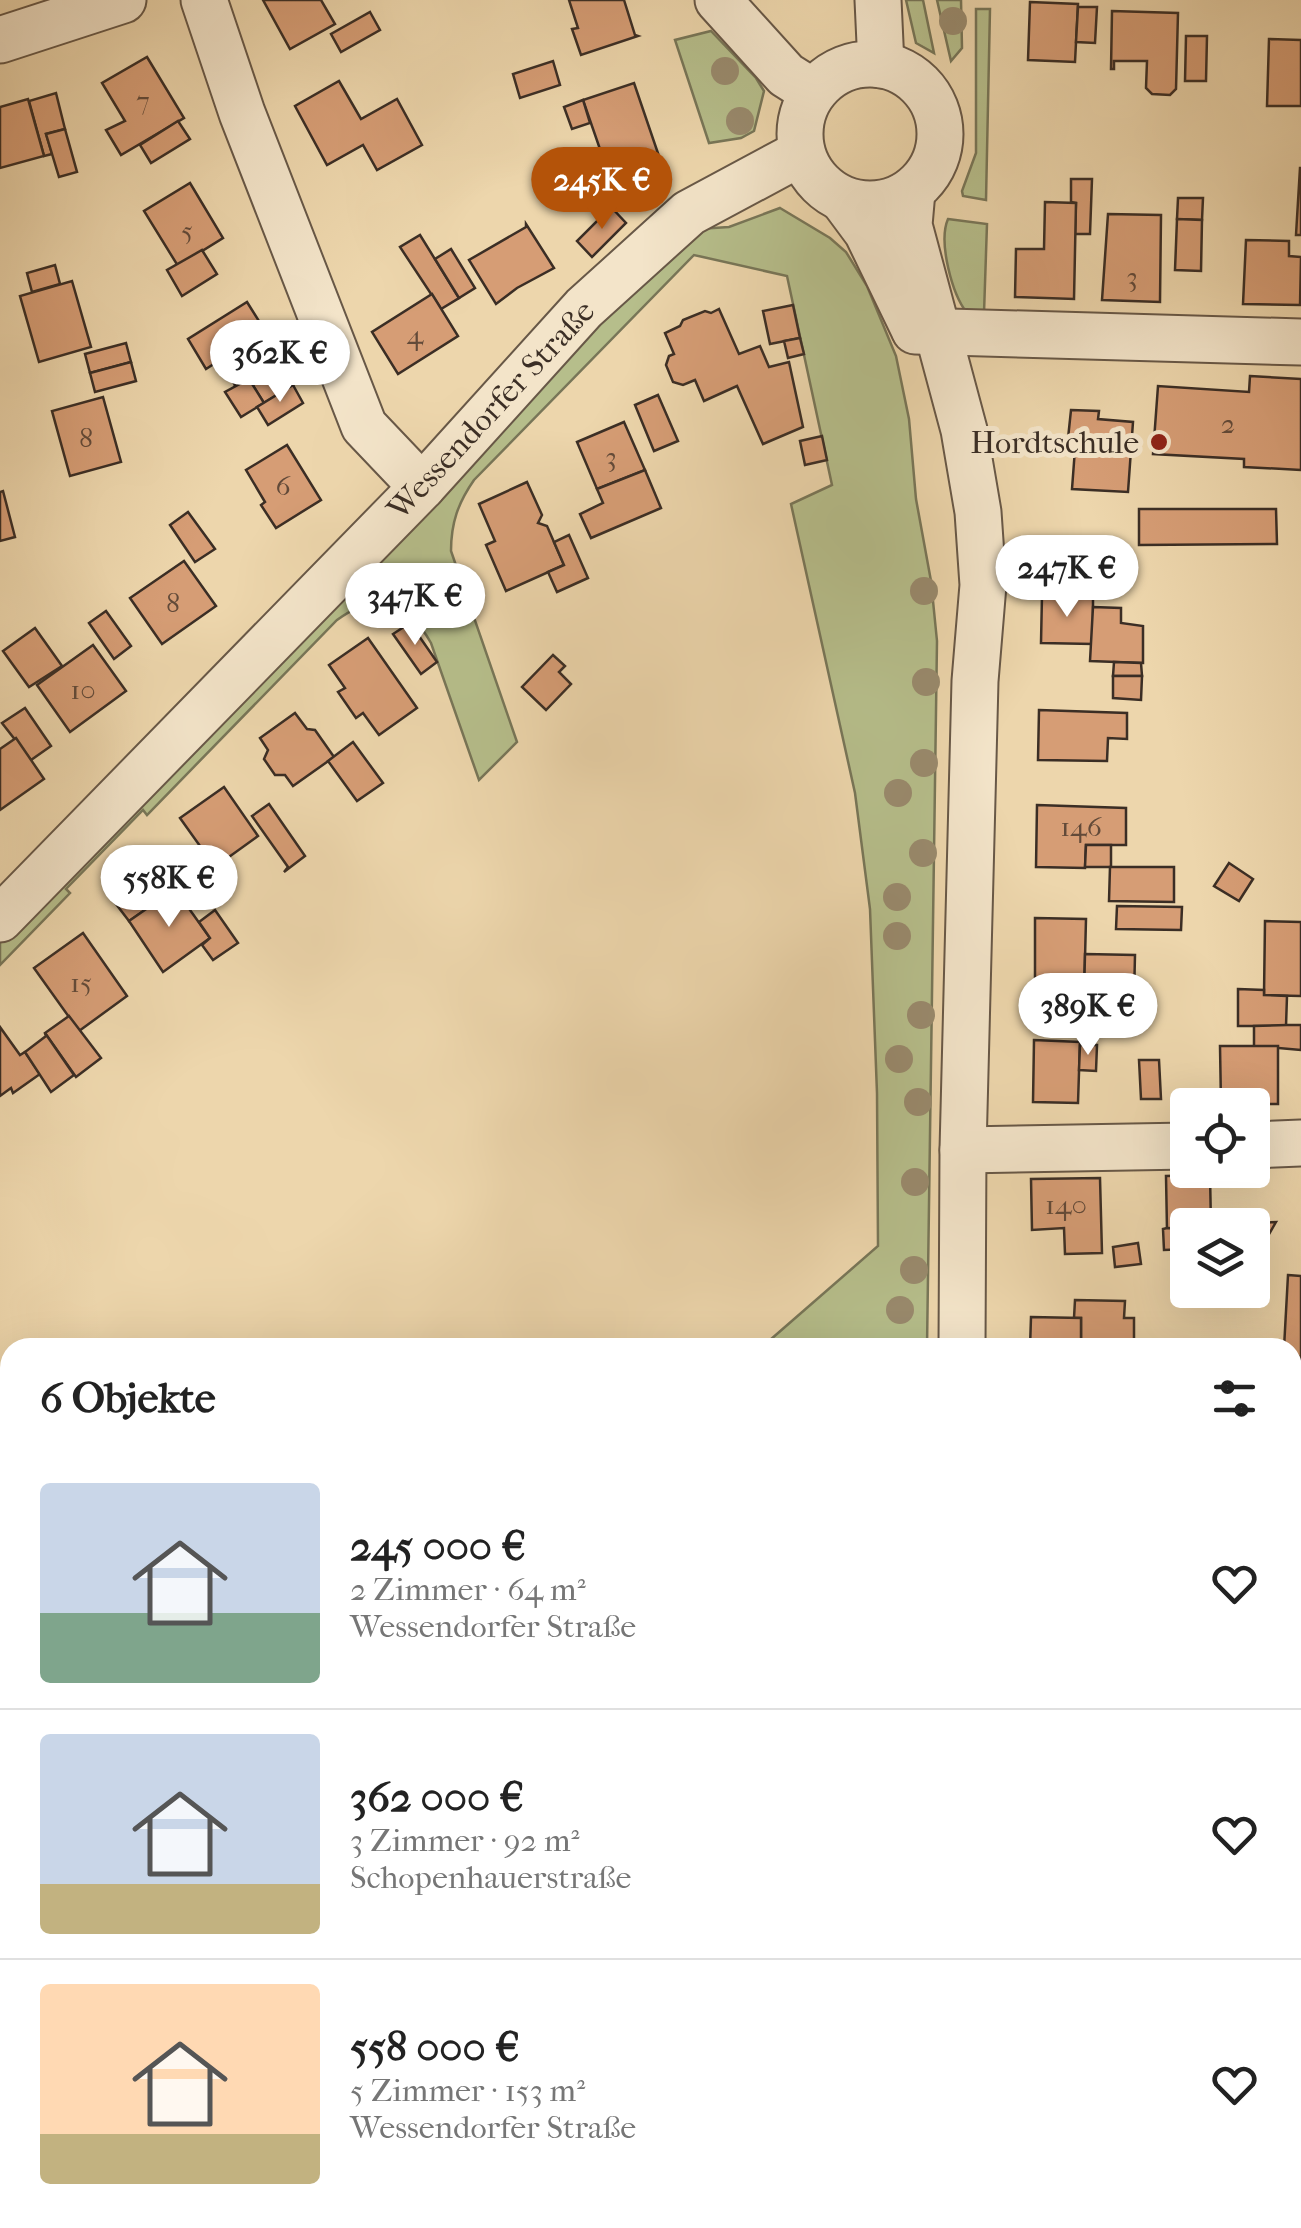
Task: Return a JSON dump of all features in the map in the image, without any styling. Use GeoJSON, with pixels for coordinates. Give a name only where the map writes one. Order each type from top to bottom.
{"type":"FeatureCollection","features":[{"type":"Feature","properties":{"kind":"street"},"geometry":{"type":"LineString","coordinates":[[0,40],[123,0]]}},
{"type":"Feature","properties":{"kind":"street"},"geometry":{"type":"LineString","coordinates":[[204,0],[242,113],[364,426],[422,487]]}},
{"type":"Feature","properties":{"kind":"street"},"geometry":{"type":"LineString","coordinates":[[718,0],[786,75],[813,92]]}},
{"type":"Feature","properties":{"kind":"street"},"geometry":{"type":"LineString","coordinates":[[878,0],[881,64]]}},
{"type":"Feature","properties":{"kind":"street"},"geometry":{"type":"LineString","coordinates":[[881,64],[904,73],[922,87],[934,106],[940,132],[938,152],[931,170],[902,198],[865,206],[844,201],[813,177],[801,153],[799,129],[813,92],[843,69],[881,64]]}},
{"type":"Feature","properties":{"kind":"street","name":"Wessendorfer Straße"},"geometry":{"type":"LineString","coordinates":[[0,919],[422,487],[584,308],[689,213],[801,153]]}},
{"type":"Feature","properties":{"kind":"street"},"geometry":{"type":"LineString","coordinates":[[912,190],[909,225],[925,331]]}},
{"type":"Feature","properties":{"kind":"street"},"geometry":{"type":"LineString","coordinates":[[844,201],[867,232],[925,331],[964,430],[978,512],[983,584],[974,680],[962,1150],[962,1338]]}},
{"type":"Feature","properties":{"kind":"street"},"geometry":{"type":"LineString","coordinates":[[925,331],[1301,342]]}},
{"type":"Feature","properties":{"kind":"street"},"geometry":{"type":"LineString","coordinates":[[1270,1145],[1301,1144]]}},
{"type":"Feature","properties":{"kind":"street"},"geometry":{"type":"LineString","coordinates":[[962,1150],[1170,1146]]}},
{"type":"Feature","properties":{"kind":"green space"},"geometry":{"type":"Polygon","coordinates":[[[906,0],[923,0],[934,53],[916,43],[906,0]]]}},
{"type":"Feature","properties":{"kind":"green space"},"geometry":{"type":"Polygon","coordinates":[[[937,0],[961,0],[962,48],[951,61],[937,0]]]}},
{"type":"Feature","properties":{"kind":"green space"},"geometry":{"type":"Polygon","coordinates":[[[976,9],[990,9],[986,200],[963,196],[962,191],[976,153],[976,9]]]}},
{"type":"Feature","properties":{"kind":"green space"},"geometry":{"type":"Polygon","coordinates":[[[711,31],[764,91],[754,131],[741,138],[709,143],[675,40],[711,31]]]}},
{"type":"Feature","properties":{"kind":"green space"},"geometry":{"type":"Polygon","coordinates":[[[780,208],[846,252],[867,286],[896,356],[909,419],[916,499],[937,641],[927,1338],[772,1338],[878,1246],[870,909],[855,793],[791,504],[832,485],[787,276],[694,255],[468,489],[454,522],[451,551],[517,742],[479,780],[431,643],[422,629],[390,605],[351,611],[337,620],[147,815],[143,810],[66,889],[70,893],[0,965],[0,934],[604,312],[698,229],[729,227],[780,208]]]}},
{"type":"Feature","properties":{"kind":"green space"},"geometry":{"type":"Polygon","coordinates":[[[948,219],[987,224],[984,313],[967,313],[956,294],[946,254],[948,219]]]}},
{"type":"Feature","properties":{"kind":"building"},"geometry":{"type":"Polygon","coordinates":[[[263,0],[321,0],[335,24],[290,49],[263,0]]]}},
{"type":"Feature","properties":{"kind":"building"},"geometry":{"type":"Polygon","coordinates":[[[569,0],[624,0],[638,36],[581,55],[572,29],[578,28],[569,0]]]}},
{"type":"Feature","properties":{"kind":"building"},"geometry":{"type":"Polygon","coordinates":[[[1030,2],[1078,4],[1075,62],[1028,60],[1030,2]]]}},
{"type":"Feature","properties":{"kind":"building"},"geometry":{"type":"Polygon","coordinates":[[[1078,7],[1097,7],[1095,43],[1076,42],[1078,7]]]}},
{"type":"Feature","properties":{"kind":"building"},"geometry":{"type":"Polygon","coordinates":[[[1112,11],[1178,13],[1176,89],[1170,95],[1152,94],[1146,88],[1147,61],[1114,61],[1111,69],[1112,11]]]}},
{"type":"Feature","properties":{"kind":"building"},"geometry":{"type":"Polygon","coordinates":[[[370,12],[380,30],[341,52],[331,34],[370,12]]]}},
{"type":"Feature","properties":{"kind":"building"},"geometry":{"type":"Polygon","coordinates":[[[1186,36],[1207,36],[1206,81],[1185,81],[1186,36]]]}},
{"type":"Feature","properties":{"kind":"building"},"geometry":{"type":"Polygon","coordinates":[[[1269,39],[1301,40],[1301,106],[1267,106],[1269,39]]]}},
{"type":"Feature","properties":{"kind":"building"},"geometry":{"type":"Polygon","coordinates":[[[147,57],[184,118],[121,155],[106,130],[125,121],[102,83],[147,57]]]}},
{"type":"Feature","properties":{"kind":"building"},"geometry":{"type":"Polygon","coordinates":[[[553,61],[560,85],[520,98],[513,74],[553,61]]]}},
{"type":"Feature","properties":{"kind":"building"},"geometry":{"type":"Polygon","coordinates":[[[339,81],[361,119],[397,99],[422,145],[377,170],[363,145],[327,165],[295,106],[339,81]]]}},
{"type":"Feature","properties":{"kind":"building"},"geometry":{"type":"Polygon","coordinates":[[[634,83],[663,168],[593,192],[582,159],[601,152],[583,100],[634,83]]]}},
{"type":"Feature","properties":{"kind":"building"},"geometry":{"type":"Polygon","coordinates":[[[56,93],[65,129],[46,134],[52,154],[44,156],[29,101],[56,93]]]}},
{"type":"Feature","properties":{"kind":"building"},"geometry":{"type":"Polygon","coordinates":[[[28,99],[44,156],[0,168],[0,107],[28,99]]]}},
{"type":"Feature","properties":{"kind":"building"},"geometry":{"type":"Polygon","coordinates":[[[583,100],[590,123],[572,129],[564,107],[583,100]]]}},
{"type":"Feature","properties":{"kind":"building"},"geometry":{"type":"Polygon","coordinates":[[[178,121],[190,139],[151,163],[140,145],[178,121]]]}},
{"type":"Feature","properties":{"kind":"building"},"geometry":{"type":"Polygon","coordinates":[[[65,129],[77,172],[59,177],[46,134],[65,129]]]}},
{"type":"Feature","properties":{"kind":"building"},"geometry":{"type":"Polygon","coordinates":[[[1300,168],[1301,235],[1296,235],[1300,168]]]}},
{"type":"Feature","properties":{"kind":"building"},"geometry":{"type":"Polygon","coordinates":[[[1071,179],[1092,179],[1090,234],[1075,234],[1076,203],[1071,202],[1071,179]]]}},
{"type":"Feature","properties":{"kind":"building"},"geometry":{"type":"Polygon","coordinates":[[[190,183],[223,238],[178,266],[144,211],[190,183]]]}},
{"type":"Feature","properties":{"kind":"building"},"geometry":{"type":"Polygon","coordinates":[[[1178,198],[1203,198],[1202,220],[1177,219],[1178,198]]]}},
{"type":"Feature","properties":{"kind":"building"},"geometry":{"type":"Polygon","coordinates":[[[1045,202],[1076,203],[1074,299],[1015,297],[1016,249],[1044,249],[1045,202]]]}},
{"type":"Feature","properties":{"kind":"building"},"geometry":{"type":"Polygon","coordinates":[[[611,207],[626,223],[592,257],[577,241],[611,207]]]}},
{"type":"Feature","properties":{"kind":"building"},"geometry":{"type":"Polygon","coordinates":[[[1108,214],[1161,215],[1160,302],[1102,300],[1108,214]]]}},
{"type":"Feature","properties":{"kind":"building"},"geometry":{"type":"Polygon","coordinates":[[[1177,219],[1202,220],[1201,271],[1175,270],[1177,219]]]}},
{"type":"Feature","properties":{"kind":"building"},"geometry":{"type":"Polygon","coordinates":[[[526,224],[554,268],[496,304],[469,260],[526,224]]]}},
{"type":"Feature","properties":{"kind":"building"},"geometry":{"type":"Polygon","coordinates":[[[420,235],[459,298],[441,309],[400,247],[420,235]]]}},
{"type":"Feature","properties":{"kind":"building"},"geometry":{"type":"Polygon","coordinates":[[[1246,240],[1289,241],[1289,256],[1301,257],[1300,305],[1243,304],[1246,240]]]}},
{"type":"Feature","properties":{"kind":"building"},"geometry":{"type":"Polygon","coordinates":[[[451,249],[475,288],[459,298],[435,259],[451,249]]]}},
{"type":"Feature","properties":{"kind":"building"},"geometry":{"type":"Polygon","coordinates":[[[202,250],[217,274],[182,296],[167,270],[202,250]]]}},
{"type":"Feature","properties":{"kind":"building"},"geometry":{"type":"Polygon","coordinates":[[[55,265],[60,284],[32,292],[27,273],[55,265]]]}},
{"type":"Feature","properties":{"kind":"building"},"geometry":{"type":"Polygon","coordinates":[[[72,281],[91,347],[39,362],[20,296],[72,281]]]}},
{"type":"Feature","properties":{"kind":"building"},"geometry":{"type":"Polygon","coordinates":[[[432,294],[458,336],[398,374],[372,332],[432,294]]]}},
{"type":"Feature","properties":{"kind":"building"},"geometry":{"type":"Polygon","coordinates":[[[247,302],[282,358],[234,388],[220,360],[206,369],[188,339],[247,302]]]}},
{"type":"Feature","properties":{"kind":"building"},"geometry":{"type":"Polygon","coordinates":[[[793,305],[800,338],[770,344],[763,311],[793,305]]]}},
{"type":"Feature","properties":{"kind":"building"},"geometry":{"type":"Polygon","coordinates":[[[719,309],[739,354],[760,346],[769,367],[789,362],[803,427],[763,444],[737,386],[704,401],[695,380],[683,385],[673,382],[666,365],[674,354],[665,333],[680,326],[683,320],[719,309]]]}},
{"type":"Feature","properties":{"kind":"building"},"geometry":{"type":"Polygon","coordinates":[[[800,338],[804,354],[788,358],[784,341],[800,338]]]}},
{"type":"Feature","properties":{"kind":"building"},"geometry":{"type":"Polygon","coordinates":[[[126,343],[131,362],[90,373],[85,354],[126,343]]]}},
{"type":"Feature","properties":{"kind":"building"},"geometry":{"type":"Polygon","coordinates":[[[277,361],[293,385],[264,403],[249,379],[277,361]]]}},
{"type":"Feature","properties":{"kind":"building"},"geometry":{"type":"Polygon","coordinates":[[[131,362],[136,381],[95,392],[90,373],[131,362]]]}},
{"type":"Feature","properties":{"kind":"building"},"geometry":{"type":"Polygon","coordinates":[[[1250,376],[1301,379],[1301,470],[1244,467],[1244,459],[1153,454],[1158,386],[1249,392],[1250,376]]]}},
{"type":"Feature","properties":{"kind":"building"},"geometry":{"type":"Polygon","coordinates":[[[249,379],[264,403],[241,417],[225,392],[249,379]]]}},
{"type":"Feature","properties":{"kind":"building"},"geometry":{"type":"Polygon","coordinates":[[[293,385],[303,403],[268,425],[257,407],[293,385]]]}},
{"type":"Feature","properties":{"kind":"building"},"geometry":{"type":"Polygon","coordinates":[[[658,395],[678,441],[654,451],[635,405],[658,395]]]}},
{"type":"Feature","properties":{"kind":"building"},"geometry":{"type":"Polygon","coordinates":[[[103,397],[121,462],[70,476],[52,411],[103,397]]]}},
{"type":"Feature","properties":{"kind":"building"},"geometry":{"type":"Polygon","coordinates":[[[1071,410],[1099,411],[1098,419],[1133,422],[1128,492],[1072,489],[1075,449],[1067,448],[1071,410]]]}},
{"type":"Feature","properties":{"kind":"building"},"geometry":{"type":"Polygon","coordinates":[[[624,422],[645,470],[597,489],[577,442],[624,422]]]}},
{"type":"Feature","properties":{"kind":"building"},"geometry":{"type":"Polygon","coordinates":[[[822,436],[827,460],[805,465],[800,441],[822,436]]]}},
{"type":"Feature","properties":{"kind":"building"},"geometry":{"type":"Polygon","coordinates":[[[287,445],[321,500],[276,528],[246,470],[287,445]]]}},
{"type":"Feature","properties":{"kind":"building"},"geometry":{"type":"Polygon","coordinates":[[[645,470],[661,508],[591,538],[580,514],[603,503],[597,489],[645,470]]]}},
{"type":"Feature","properties":{"kind":"building"},"geometry":{"type":"Polygon","coordinates":[[[527,482],[542,515],[538,523],[547,526],[564,565],[506,591],[486,545],[495,541],[479,504],[527,482]]]}},
{"type":"Feature","properties":{"kind":"building"},"geometry":{"type":"Polygon","coordinates":[[[3,491],[15,537],[0,541],[0,492],[3,491]]]}},
{"type":"Feature","properties":{"kind":"building"},"geometry":{"type":"Polygon","coordinates":[[[1139,509],[1276,509],[1277,544],[1139,545],[1139,509]]]}},
{"type":"Feature","properties":{"kind":"building"},"geometry":{"type":"Polygon","coordinates":[[[188,512],[215,549],[195,562],[170,525],[188,512]]]}},
{"type":"Feature","properties":{"kind":"building"},"geometry":{"type":"Polygon","coordinates":[[[569,535],[588,578],[557,592],[548,572],[564,565],[554,542],[569,535]]]}},
{"type":"Feature","properties":{"kind":"building"},"geometry":{"type":"Polygon","coordinates":[[[184,561],[216,606],[162,644],[130,598],[184,561]]]}},
{"type":"Feature","properties":{"kind":"building"},"geometry":{"type":"Polygon","coordinates":[[[1042,595],[1093,596],[1093,644],[1041,643],[1042,595]]]}},
{"type":"Feature","properties":{"kind":"building"},"geometry":{"type":"Polygon","coordinates":[[[1093,607],[1121,608],[1121,623],[1143,626],[1143,663],[1090,661],[1093,607]]]}},
{"type":"Feature","properties":{"kind":"building"},"geometry":{"type":"Polygon","coordinates":[[[106,611],[131,646],[114,659],[89,623],[106,611]]]}},
{"type":"Feature","properties":{"kind":"building"},"geometry":{"type":"Polygon","coordinates":[[[410,623],[437,662],[421,674],[393,634],[410,623]]]}},
{"type":"Feature","properties":{"kind":"building"},"geometry":{"type":"Polygon","coordinates":[[[35,628],[62,666],[29,687],[3,651],[35,628]]]}},
{"type":"Feature","properties":{"kind":"building"},"geometry":{"type":"Polygon","coordinates":[[[368,638],[417,708],[379,735],[363,713],[356,718],[338,692],[345,688],[329,665],[368,638]]]}},
{"type":"Feature","properties":{"kind":"building"},"geometry":{"type":"Polygon","coordinates":[[[93,645],[126,691],[70,732],[37,685],[93,645]]]}},
{"type":"Feature","properties":{"kind":"building"},"geometry":{"type":"Polygon","coordinates":[[[553,655],[565,666],[559,672],[571,684],[546,710],[522,687],[553,655]]]}},
{"type":"Feature","properties":{"kind":"building"},"geometry":{"type":"Polygon","coordinates":[[[1114,662],[1141,663],[1142,676],[1113,676],[1114,662]]]}},
{"type":"Feature","properties":{"kind":"building"},"geometry":{"type":"Polygon","coordinates":[[[1113,676],[1142,676],[1141,700],[1113,698],[1113,676]]]}},
{"type":"Feature","properties":{"kind":"building"},"geometry":{"type":"Polygon","coordinates":[[[25,708],[51,746],[31,760],[2,723],[25,708]]]}},
{"type":"Feature","properties":{"kind":"building"},"geometry":{"type":"Polygon","coordinates":[[[1039,710],[1127,713],[1127,739],[1108,738],[1107,761],[1038,760],[1039,710]]]}},
{"type":"Feature","properties":{"kind":"building"},"geometry":{"type":"Polygon","coordinates":[[[295,713],[307,729],[315,730],[334,757],[293,786],[285,775],[275,775],[264,759],[268,750],[260,738],[295,713]]]}},
{"type":"Feature","properties":{"kind":"building"},"geometry":{"type":"Polygon","coordinates":[[[16,738],[44,779],[0,810],[0,749],[16,738]]]}},
{"type":"Feature","properties":{"kind":"building"},"geometry":{"type":"Polygon","coordinates":[[[353,742],[383,783],[357,801],[328,761],[353,742]]]}},
{"type":"Feature","properties":{"kind":"building"},"geometry":{"type":"Polygon","coordinates":[[[224,787],[258,836],[215,867],[180,818],[224,787]]]}},
{"type":"Feature","properties":{"kind":"building"},"geometry":{"type":"Polygon","coordinates":[[[269,804],[305,856],[284,872],[288,867],[252,816],[269,804]]]}},
{"type":"Feature","properties":{"kind":"building"},"geometry":{"type":"Polygon","coordinates":[[[1037,805],[1126,808],[1126,845],[1086,845],[1085,868],[1036,867],[1037,805]]]}},
{"type":"Feature","properties":{"kind":"building"},"geometry":{"type":"Polygon","coordinates":[[[1086,845],[1111,845],[1111,867],[1085,867],[1086,845]]]}},
{"type":"Feature","properties":{"kind":"building"},"geometry":{"type":"Polygon","coordinates":[[[154,856],[175,889],[129,921],[106,891],[154,856]]]}},
{"type":"Feature","properties":{"kind":"building"},"geometry":{"type":"Polygon","coordinates":[[[1229,863],[1253,879],[1239,901],[1214,886],[1229,863]]]}},
{"type":"Feature","properties":{"kind":"building"},"geometry":{"type":"Polygon","coordinates":[[[1110,867],[1174,867],[1174,902],[1109,901],[1110,867]]]}},
{"type":"Feature","properties":{"kind":"building"},"geometry":{"type":"Polygon","coordinates":[[[175,889],[210,938],[163,972],[129,921],[175,889]]]}},
{"type":"Feature","properties":{"kind":"building"},"geometry":{"type":"Polygon","coordinates":[[[1117,906],[1182,907],[1181,930],[1116,929],[1117,906]]]}},
{"type":"Feature","properties":{"kind":"building"},"geometry":{"type":"Polygon","coordinates":[[[215,910],[238,943],[213,960],[202,945],[210,938],[199,922],[215,910]]]}},
{"type":"Feature","properties":{"kind":"building"},"geometry":{"type":"Polygon","coordinates":[[[1035,918],[1086,919],[1084,997],[1035,996],[1035,918]]]}},
{"type":"Feature","properties":{"kind":"building"},"geometry":{"type":"Polygon","coordinates":[[[1265,921],[1301,922],[1301,996],[1264,995],[1265,921]]]}},
{"type":"Feature","properties":{"kind":"building"},"geometry":{"type":"Polygon","coordinates":[[[83,933],[127,996],[79,1031],[34,968],[83,933]]]}},
{"type":"Feature","properties":{"kind":"building"},"geometry":{"type":"Polygon","coordinates":[[[1085,954],[1135,955],[1134,997],[1084,996],[1085,954]]]}},
{"type":"Feature","properties":{"kind":"building"},"geometry":{"type":"Polygon","coordinates":[[[1238,989],[1287,996],[1286,1026],[1238,1026],[1238,989]]]}},
{"type":"Feature","properties":{"kind":"building"},"geometry":{"type":"Polygon","coordinates":[[[69,1016],[101,1058],[76,1077],[45,1033],[69,1016]]]}},
{"type":"Feature","properties":{"kind":"building"},"geometry":{"type":"Polygon","coordinates":[[[1301,1025],[1301,1050],[1254,1046],[1254,1026],[1301,1025]]]}},
{"type":"Feature","properties":{"kind":"building"},"geometry":{"type":"Polygon","coordinates":[[[0,1027],[40,1074],[13,1093],[11,1088],[0,1096],[0,1027]]]}},
{"type":"Feature","properties":{"kind":"building"},"geometry":{"type":"Polygon","coordinates":[[[45,1033],[74,1075],[51,1092],[25,1052],[45,1033]]]}},
{"type":"Feature","properties":{"kind":"building"},"geometry":{"type":"Polygon","coordinates":[[[1034,1040],[1080,1042],[1078,1103],[1033,1102],[1034,1040]]]}},
{"type":"Feature","properties":{"kind":"building"},"geometry":{"type":"Polygon","coordinates":[[[1080,1045],[1097,1045],[1096,1071],[1079,1070],[1080,1045]]]}},
{"type":"Feature","properties":{"kind":"building"},"geometry":{"type":"Polygon","coordinates":[[[1220,1046],[1278,1046],[1278,1104],[1270,1104],[1270,1088],[1221,1088],[1220,1046]]]}},
{"type":"Feature","properties":{"kind":"building"},"geometry":{"type":"Polygon","coordinates":[[[1139,1060],[1159,1060],[1161,1099],[1141,1099],[1139,1060]]]}},
{"type":"Feature","properties":{"kind":"building"},"geometry":{"type":"Polygon","coordinates":[[[1166,1176],[1170,1176],[1170,1188],[1210,1188],[1211,1208],[1170,1208],[1167,1230],[1166,1176]]]}},
{"type":"Feature","properties":{"kind":"building"},"geometry":{"type":"Polygon","coordinates":[[[1100,1178],[1102,1253],[1065,1254],[1064,1228],[1032,1230],[1031,1179],[1100,1178]]]}},
{"type":"Feature","properties":{"kind":"building"},"geometry":{"type":"Polygon","coordinates":[[[1170,1228],[1170,1250],[1164,1250],[1163,1229],[1170,1228]]]}},
{"type":"Feature","properties":{"kind":"building"},"geometry":{"type":"Polygon","coordinates":[[[1138,1243],[1141,1264],[1115,1267],[1113,1247],[1138,1243]]]}},
{"type":"Feature","properties":{"kind":"building"},"geometry":{"type":"Polygon","coordinates":[[[1288,1275],[1301,1276],[1301,1338],[1285,1338],[1288,1275]]]}},
{"type":"Feature","properties":{"kind":"building"},"geometry":{"type":"Polygon","coordinates":[[[1075,1300],[1125,1301],[1124,1318],[1134,1318],[1134,1338],[1081,1338],[1081,1318],[1074,1318],[1075,1300]]]}},
{"type":"Feature","properties":{"kind":"building"},"geometry":{"type":"Polygon","coordinates":[[[1031,1317],[1081,1318],[1081,1338],[1030,1338],[1031,1317]]]}},
{"type":"Feature","properties":{"kind":"place","name":"Hordtschule"},"geometry":{"type":"Point","coordinates":[1159,442]}}]}
